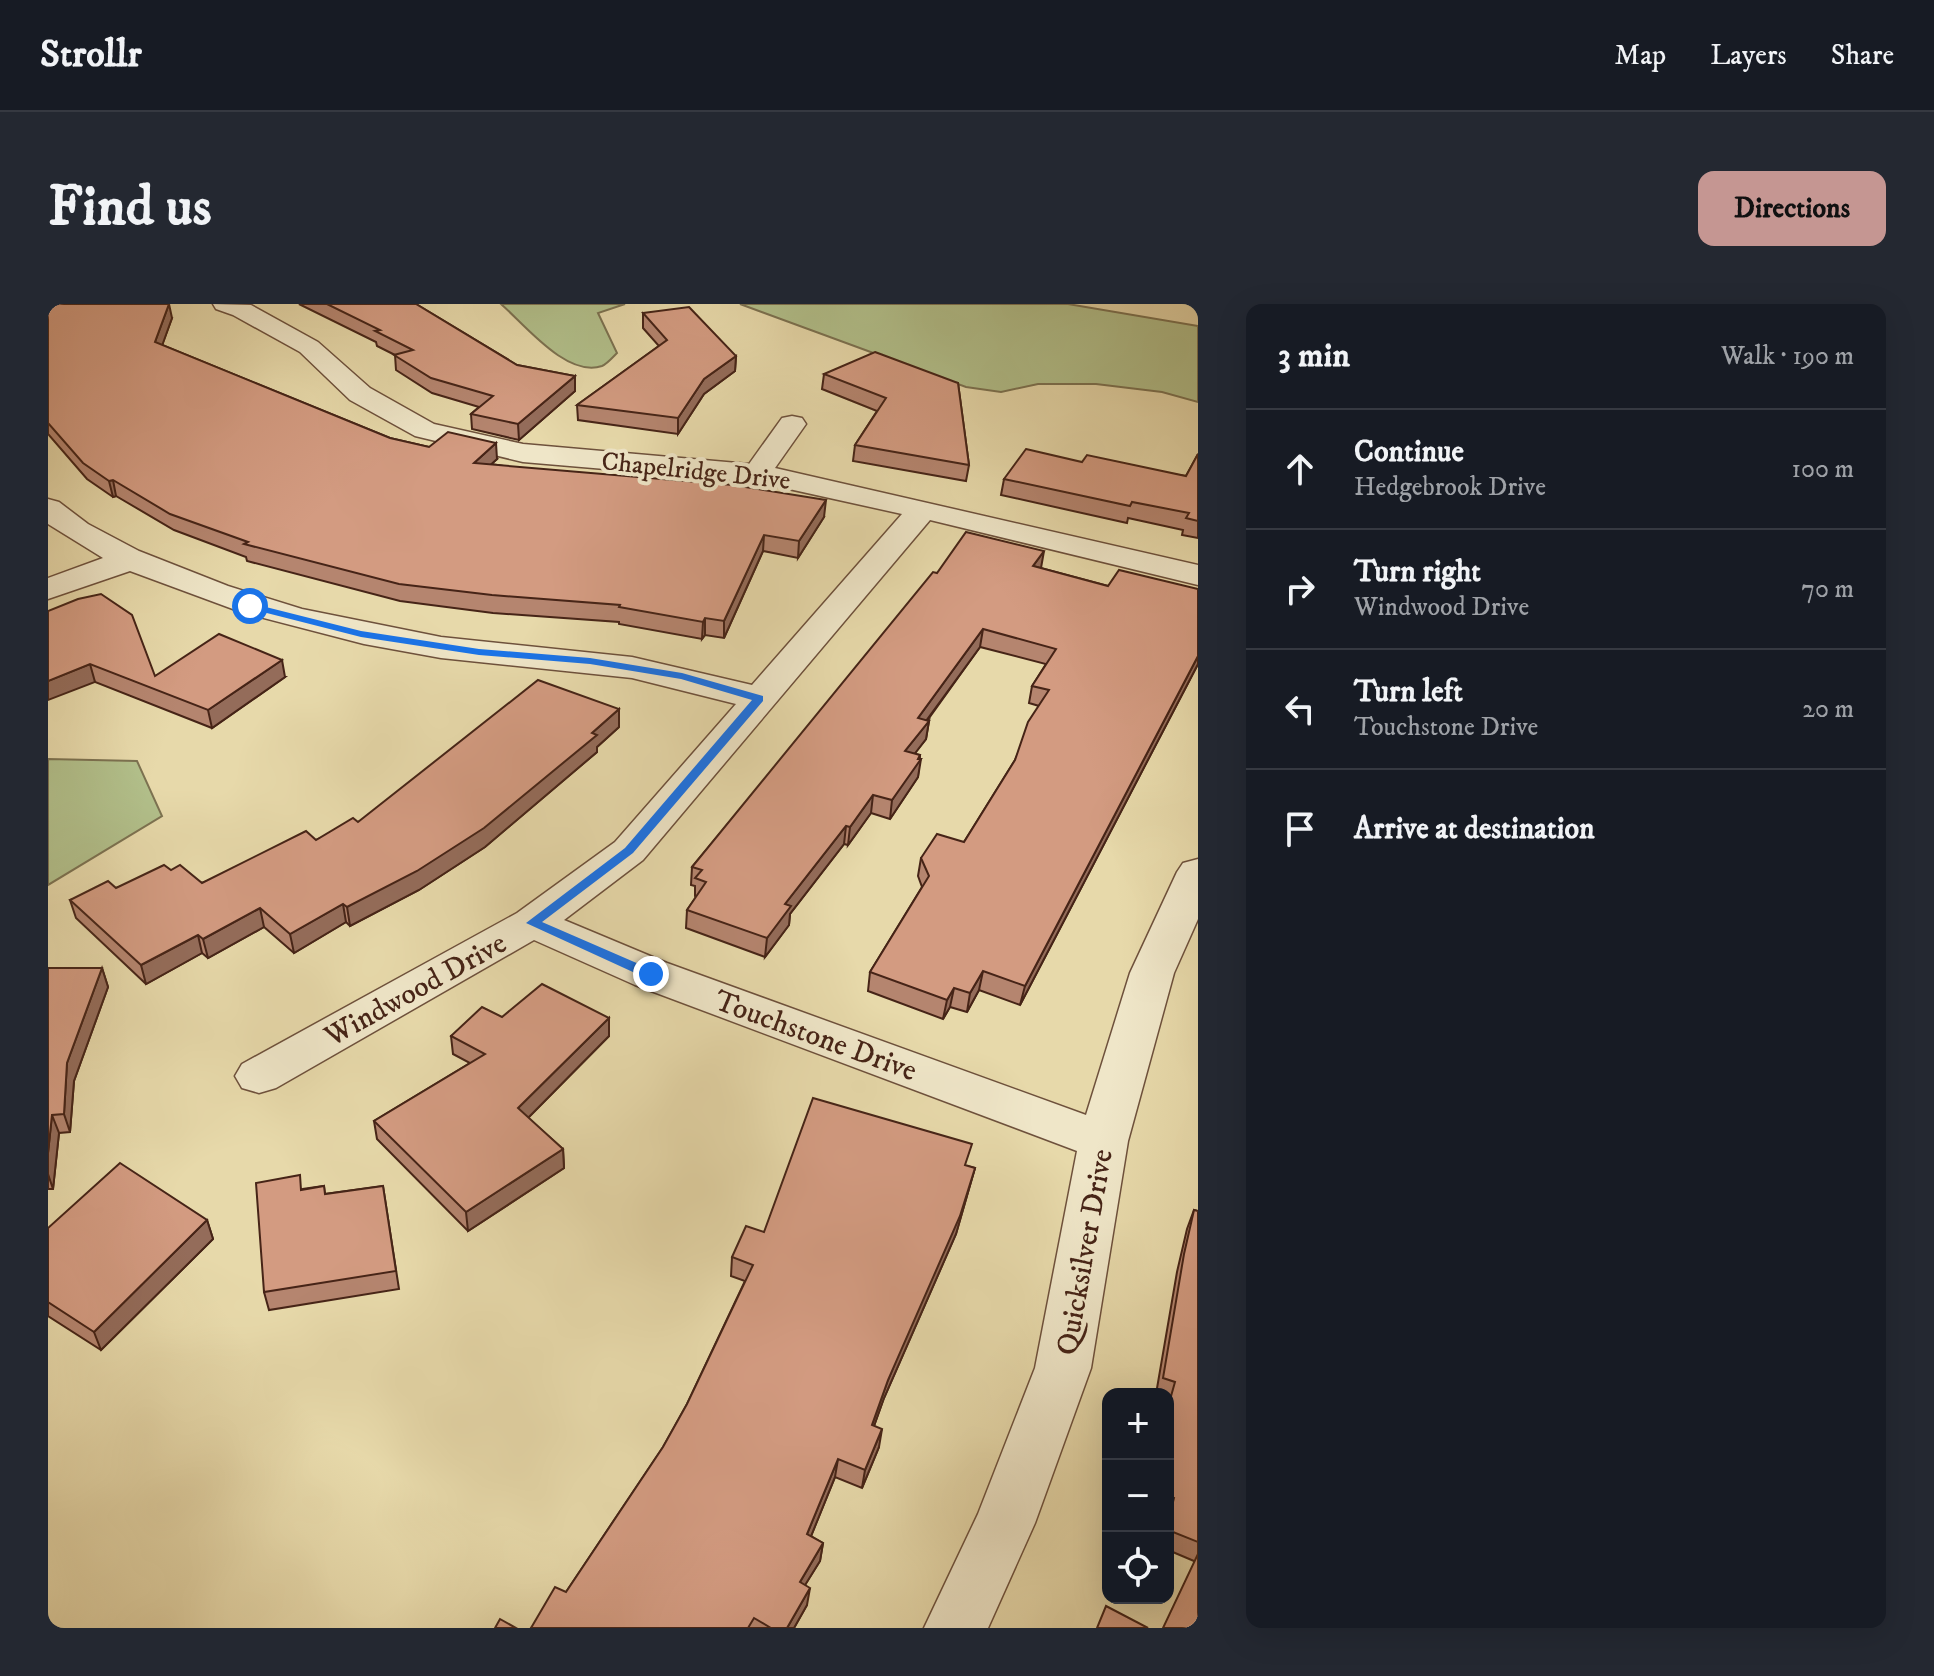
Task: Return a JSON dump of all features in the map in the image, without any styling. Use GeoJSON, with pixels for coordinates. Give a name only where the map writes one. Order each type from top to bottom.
{"type":"FeatureCollection","features":[{"type":"Feature","properties":{"kind":"street","name":"Chapelridge Drive"},"geometry":{"type":"LineString","coordinates":[[225,304],[242,310],[309,347],[360,394],[425,430],[523,453],[757,473],[1198,575]]}},
{"type":"Feature","properties":{"kind":"street"},"geometry":{"type":"LineString","coordinates":[[757,473],[792,424]]}},
{"type":"Feature","properties":{"kind":"street"},"geometry":{"type":"LineString","coordinates":[[48,508],[59,518],[129,560],[250,606],[361,634],[479,652],[590,661],[682,676],[759,699]]}},
{"type":"Feature","properties":{"kind":"street","name":"Windwood Drive"},"geometry":{"type":"LineString","coordinates":[[259,1076],[532,923],[629,851],[923,509]]}},
{"type":"Feature","properties":{"kind":"street"},"geometry":{"type":"LineString","coordinates":[[48,589],[129,560]]}},
{"type":"Feature","properties":{"kind":"street","name":"Quicksilver Drive"},"geometry":{"type":"LineString","coordinates":[[956,1628],[1005,1523],[1063,1368],[1103,1141],[1152,973],[1198,872]]}},
{"type":"Feature","properties":{"kind":"street","name":"Touchstone Drive"},"geometry":{"type":"LineString","coordinates":[[532,923],[651,974],[1103,1141]]}},
{"type":"Feature","properties":{"kind":"green space"},"geometry":{"type":"Polygon","coordinates":[[[501,304],[625,304],[598,313],[617,353],[602,366],[589,368],[575,364],[547,347],[501,304]]]}},
{"type":"Feature","properties":{"kind":"green space"},"geometry":{"type":"Polygon","coordinates":[[[740,304],[1068,304],[1198,326],[1198,402],[1162,392],[1096,384],[1038,384],[1001,392],[966,387],[740,304]]]}},
{"type":"Feature","properties":{"kind":"green space"},"geometry":{"type":"Polygon","coordinates":[[[48,759],[137,761],[162,816],[48,885],[48,759]]]}},
{"type":"Feature","properties":{"kind":"building"},"geometry":{"type":"Polygon","coordinates":[[[48,304],[169,304],[155,342],[390,438],[429,447],[448,432],[496,443],[474,463],[733,485],[826,500],[799,541],[764,535],[724,621],[705,618],[703,622],[620,605],[399,584],[244,544],[248,542],[170,514],[83,463],[48,423],[48,304]]]}},
{"type":"Feature","properties":{"kind":"building"},"geometry":{"type":"Polygon","coordinates":[[[327,304],[416,304],[517,365],[575,376],[518,424],[471,414],[493,396],[431,378],[394,355],[413,350],[327,304]]]}},
{"type":"Feature","properties":{"kind":"building"},"geometry":{"type":"Polygon","coordinates":[[[689,307],[736,356],[704,379],[678,418],[577,405],[667,340],[643,313],[689,307]]]}},
{"type":"Feature","properties":{"kind":"building"},"geometry":{"type":"Polygon","coordinates":[[[875,352],[958,383],[969,465],[855,445],[886,398],[824,374],[875,352]]]}},
{"type":"Feature","properties":{"kind":"building"},"geometry":{"type":"Polygon","coordinates":[[[1026,449],[1082,462],[1087,455],[1186,476],[1198,454],[1198,521],[1186,518],[1189,513],[1132,502],[1130,506],[1004,479],[1026,449]]]}},
{"type":"Feature","properties":{"kind":"building"},"geometry":{"type":"Polygon","coordinates":[[[966,532],[1044,551],[1033,566],[1108,586],[1119,570],[1198,589],[1198,656],[1025,986],[983,971],[970,993],[954,988],[947,1000],[870,972],[929,876],[921,858],[937,834],[964,842],[1015,760],[1028,722],[1049,690],[1032,686],[1056,649],[983,629],[918,718],[929,721],[905,751],[920,755],[918,759],[921,759],[892,800],[873,795],[850,827],[846,826],[785,904],[791,906],[767,938],[687,910],[706,882],[695,878],[702,870],[692,867],[933,572],[937,573],[966,532]]]}},
{"type":"Feature","properties":{"kind":"building"},"geometry":{"type":"Polygon","coordinates":[[[101,594],[132,615],[155,676],[219,634],[282,660],[208,710],[90,664],[48,681],[48,611],[101,594]]]}},
{"type":"Feature","properties":{"kind":"building"},"geometry":{"type":"Polygon","coordinates":[[[538,680],[619,709],[592,733],[597,735],[484,828],[417,871],[347,907],[343,904],[290,934],[260,908],[203,939],[198,935],[141,965],[70,900],[108,881],[116,888],[164,865],[171,870],[180,865],[202,883],[306,831],[316,840],[353,818],[358,822],[538,680]]]}},
{"type":"Feature","properties":{"kind":"building"},"geometry":{"type":"Polygon","coordinates":[[[48,968],[102,968],[67,1063],[64,1114],[52,1115],[48,1153],[48,968]]]}},
{"type":"Feature","properties":{"kind":"building"},"geometry":{"type":"Polygon","coordinates":[[[542,984],[609,1018],[518,1108],[563,1149],[466,1212],[374,1121],[485,1054],[451,1036],[482,1007],[502,1017],[542,984]]]}},
{"type":"Feature","properties":{"kind":"building"},"geometry":{"type":"Polygon","coordinates":[[[813,1098],[972,1144],[965,1165],[975,1168],[960,1216],[888,1380],[872,1425],[882,1429],[865,1470],[838,1459],[807,1534],[823,1543],[800,1582],[810,1588],[787,1628],[771,1628],[754,1618],[748,1628],[531,1628],[555,1587],[566,1592],[663,1447],[687,1404],[753,1265],[732,1257],[746,1226],[764,1232],[813,1098]]]}},
{"type":"Feature","properties":{"kind":"building"},"geometry":{"type":"Polygon","coordinates":[[[120,1163],[207,1220],[94,1332],[48,1302],[48,1228],[120,1163]]]}},
{"type":"Feature","properties":{"kind":"building"},"geometry":{"type":"Polygon","coordinates":[[[300,1175],[301,1190],[324,1186],[325,1194],[383,1186],[396,1271],[264,1292],[256,1183],[300,1175]]]}},
{"type":"Feature","properties":{"kind":"building"},"geometry":{"type":"Polygon","coordinates":[[[1194,1210],[1198,1211],[1198,1542],[1174,1532],[1175,1382],[1163,1378],[1194,1210]]]}},
{"type":"Feature","properties":{"kind":"building"},"geometry":{"type":"Polygon","coordinates":[[[1198,1554],[1198,1628],[1163,1628],[1198,1554]]]}},
{"type":"Feature","properties":{"kind":"building"},"geometry":{"type":"Polygon","coordinates":[[[1106,1606],[1148,1628],[1097,1628],[1106,1606]]]}},
{"type":"Feature","properties":{"kind":"building"},"geometry":{"type":"Polygon","coordinates":[[[500,1619],[516,1628],[495,1628],[500,1619]]]}},
{"type":"Feature","properties":{"kind":"route"},"geometry":{"type":"LineString","coordinates":[[250,606],[361,634],[479,652],[590,661],[682,676],[759,699],[629,851],[532,923],[651,974]]}}]}
